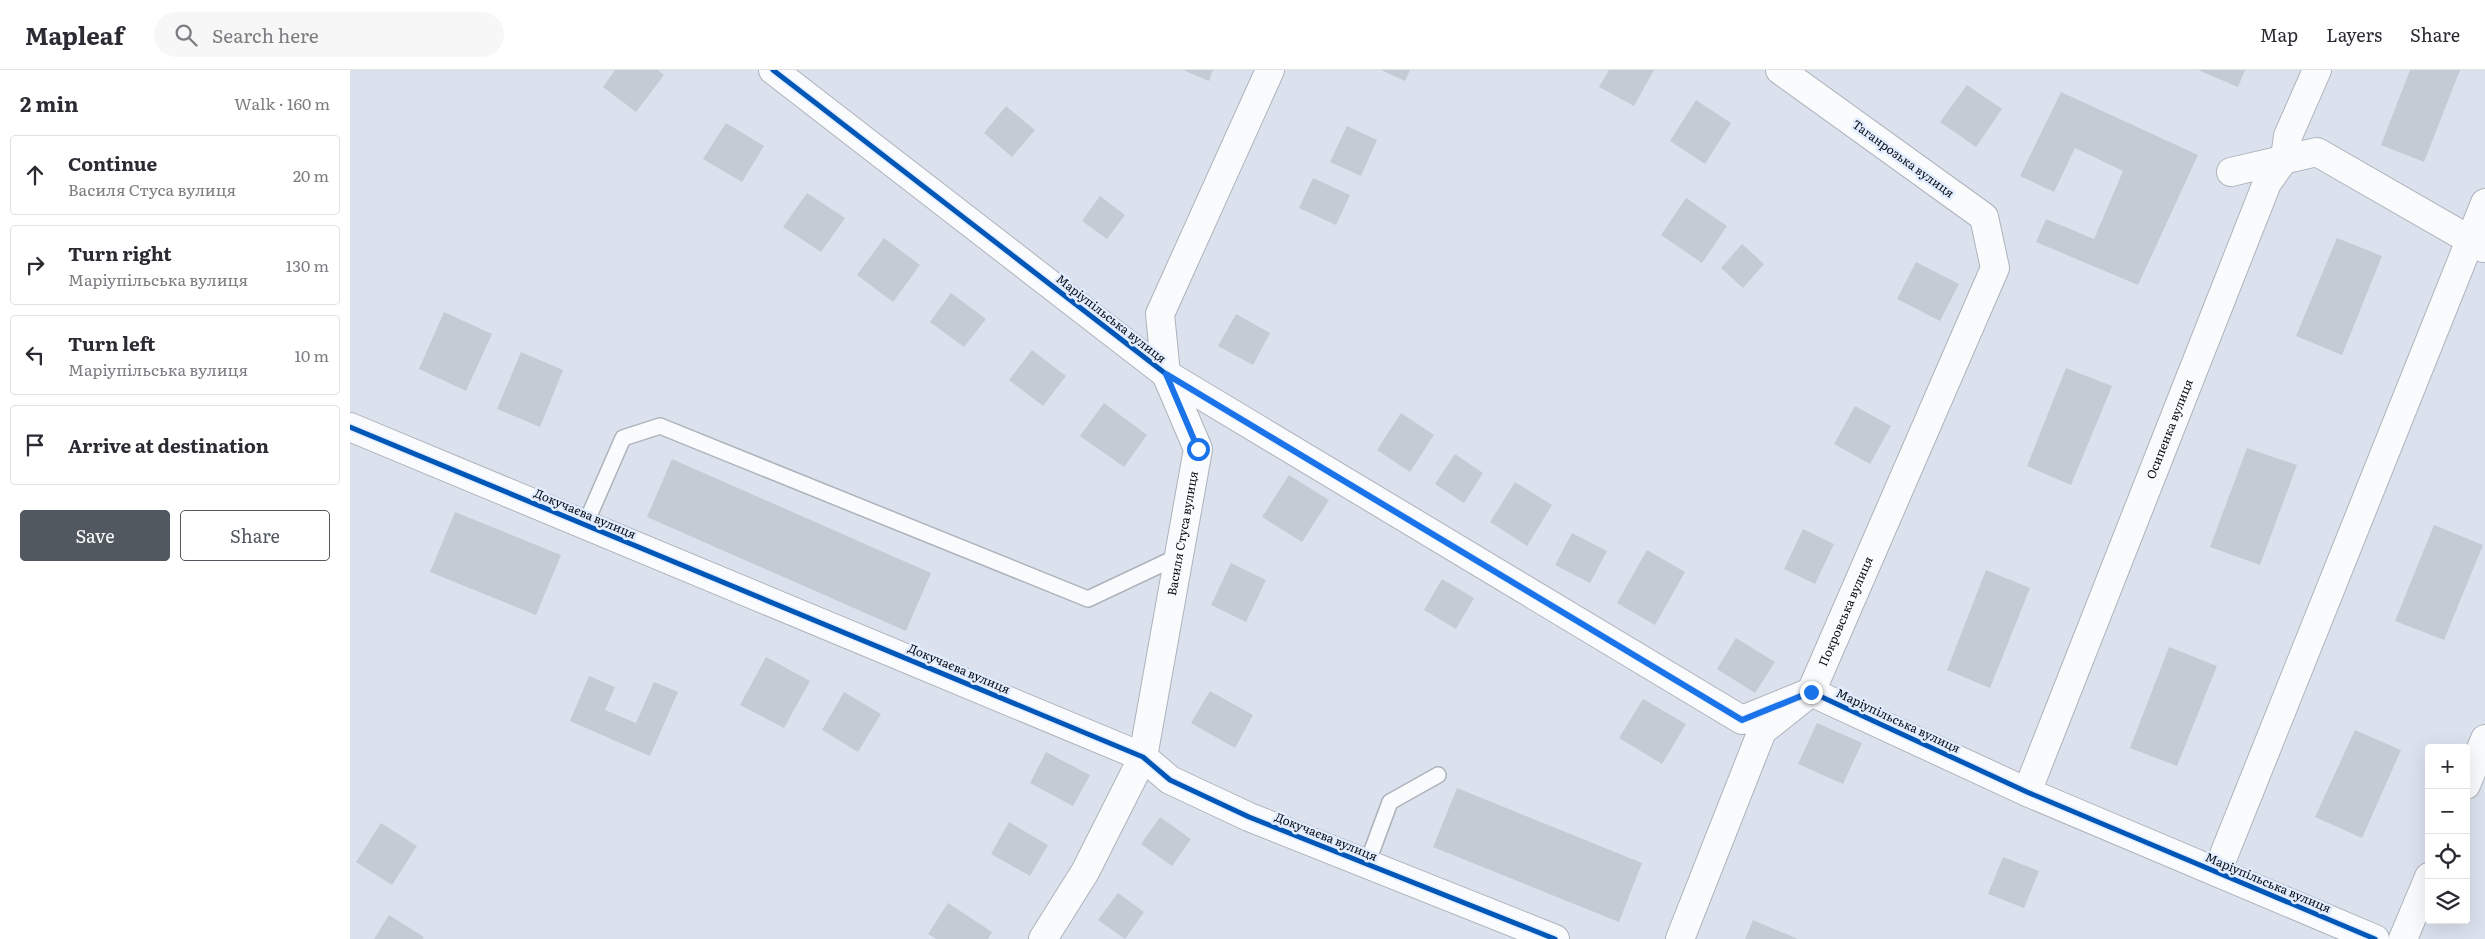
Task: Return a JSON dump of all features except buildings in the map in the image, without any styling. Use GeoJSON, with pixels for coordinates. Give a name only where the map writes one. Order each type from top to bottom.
{"type":"FeatureCollection","features":[{"type":"Feature","properties":{"kind":"street","name":"Маріупільська вулиця"},"geometry":{"type":"LineString","coordinates":[[772,70],[1166,374],[1742,720],[1811,692],[2027,792],[2375,939]]}},
{"type":"Feature","properties":{"kind":"street","name":"Василя Стуса вулиця"},"geometry":{"type":"LineString","coordinates":[[1043,939],[1085,872],[1144,757],[1198,449],[1166,374],[1160,314],[1270,70]]}},
{"type":"Feature","properties":{"kind":"street","name":"Таганрозька вулиця"},"geometry":{"type":"LineString","coordinates":[[1780,70],[1984,217],[1995,268]]}},
{"type":"Feature","properties":{"kind":"street","name":"Осипенка вулиця"},"geometry":{"type":"LineString","coordinates":[[2027,792],[2267,183],[2285,158],[2288,136],[2317,70]]}},
{"type":"Feature","properties":{"kind":"street"},"geometry":{"type":"LineString","coordinates":[[2231,172],[2317,152],[2477,244]]}},
{"type":"Feature","properties":{"kind":"street"},"geometry":{"type":"LineString","coordinates":[[2217,872],[2477,244],[2485,203]]}},
{"type":"Feature","properties":{"kind":"street","name":"Покровська вулиця"},"geometry":{"type":"LineString","coordinates":[[1680,939],[1762,732],[1811,692],[1995,268]]}},
{"type":"Feature","properties":{"kind":"street","name":"Докучаєва вулиця"},"geometry":{"type":"LineString","coordinates":[[350,427],[1144,757],[1170,780],[1249,816],[1555,939]]}},
{"type":"Feature","properties":{"kind":"street"},"geometry":{"type":"LineString","coordinates":[[2470,775],[2485,739]]}},
{"type":"Feature","properties":{"kind":"street"},"geometry":{"type":"LineString","coordinates":[[2403,939],[2428,879]]}},
{"type":"Feature","properties":{"kind":"lane"},"geometry":{"type":"LineString","coordinates":[[585,525],[623,438],[660,426],[1088,599],[1179,556]]}},
{"type":"Feature","properties":{"kind":"lane"},"geometry":{"type":"LineString","coordinates":[[1367,864],[1390,802],[1438,775]]}},
{"type":"Feature","properties":{"kind":"cycle path"},"geometry":{"type":"LineString","coordinates":[[773,70],[1166,374],[1742,720],[1811,692],[2027,792],[2375,939]]}},
{"type":"Feature","properties":{"kind":"cycle path"},"geometry":{"type":"LineString","coordinates":[[350,427],[1143,757],[1170,780],[1249,817],[1555,939]]}},
{"type":"Feature","properties":{"kind":"route"},"geometry":{"type":"LineString","coordinates":[[1198,449],[1166,374],[1742,720],[1811,692]]}}]}
